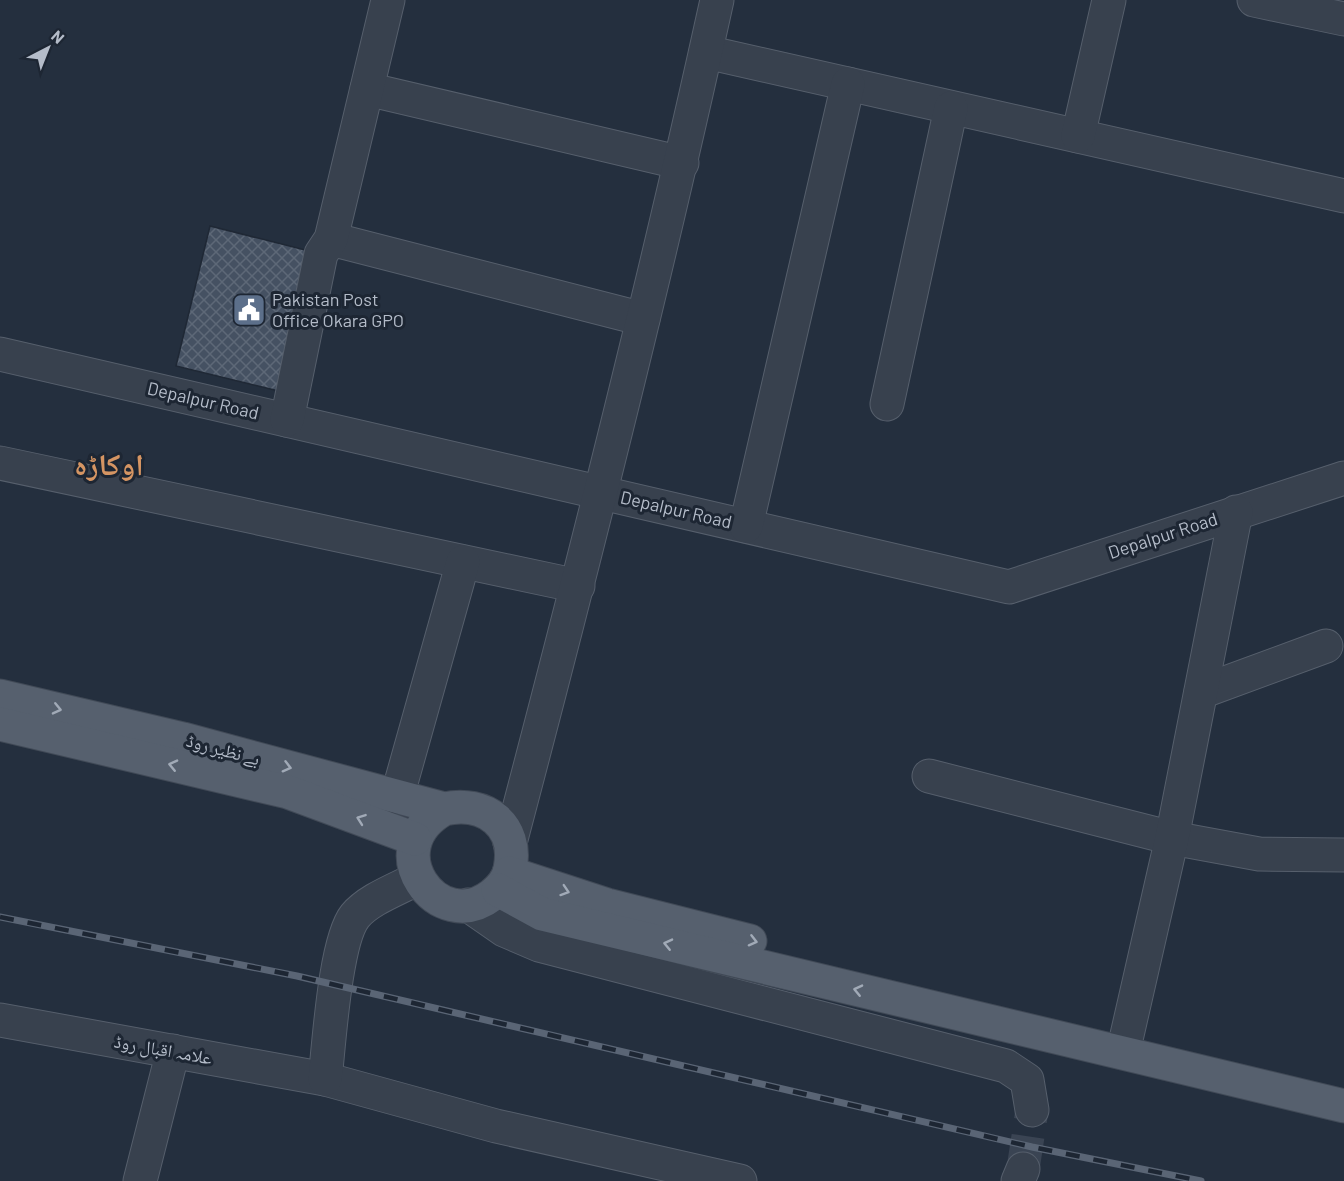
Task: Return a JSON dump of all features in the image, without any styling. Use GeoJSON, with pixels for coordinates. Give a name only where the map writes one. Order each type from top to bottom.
{"type":"FeatureCollection","features":[{"type":"Feature","properties":{"kind":"main road","name":"بے نظیر روڈ"},"geometry":{"type":"LineString","coordinates":[[0,696],[183,739],[444,809]]}},
{"type":"Feature","properties":{"kind":"main road"},"geometry":{"type":"LineString","coordinates":[[0,724],[288,792],[415,839]]}},
{"type":"Feature","properties":{"kind":"main road"},"geometry":{"type":"LineString","coordinates":[[506,868],[479,902],[468,905],[453,904],[438,899],[426,890],[418,878],[413,865],[415,839],[427,821],[444,809],[472,807],[484,811],[505,830],[506,868],[542,914],[1344,1106]]}},
{"type":"Feature","properties":{"kind":"main road"},"geometry":{"type":"LineString","coordinates":[[506,868],[607,905],[1127,1035],[1344,1084]]}},
{"type":"Feature","properties":{"kind":"street"},"geometry":{"type":"LineString","coordinates":[[287,420],[321,254],[331,239],[388,0]]}},
{"type":"Feature","properties":{"kind":"street"},"geometry":{"type":"LineString","coordinates":[[506,868],[682,163],[717,0]]}},
{"type":"Feature","properties":{"kind":"street"},"geometry":{"type":"LineString","coordinates":[[1078,136],[1109,0]]}},
{"type":"Feature","properties":{"kind":"street"},"geometry":{"type":"LineString","coordinates":[[1254,0],[1344,20]]}},
{"type":"Feature","properties":{"kind":"street"},"geometry":{"type":"LineString","coordinates":[[706,52],[1344,196]]}},
{"type":"Feature","properties":{"kind":"street"},"geometry":{"type":"LineString","coordinates":[[746,526],[848,84]]}},
{"type":"Feature","properties":{"kind":"street"},"geometry":{"type":"LineString","coordinates":[[367,89],[682,163]]}},
{"type":"Feature","properties":{"kind":"street"},"geometry":{"type":"LineString","coordinates":[[887,404],[951,108]]}},
{"type":"Feature","properties":{"kind":"street"},"geometry":{"type":"LineString","coordinates":[[331,239],[643,319]]}},
{"type":"Feature","properties":{"kind":"street","name":"Depalpur Road"},"geometry":{"type":"LineString","coordinates":[[0,354],[1009,587],[1344,478]]}},
{"type":"Feature","properties":{"kind":"street"},"geometry":{"type":"LineString","coordinates":[[0,464],[578,586]]}},
{"type":"Feature","properties":{"kind":"street"},"geometry":{"type":"LineString","coordinates":[[1127,1035],[1172,838],[1236,512]]}},
{"type":"Feature","properties":{"kind":"street"},"geometry":{"type":"LineString","coordinates":[[397,797],[463,562]]}},
{"type":"Feature","properties":{"kind":"street"},"geometry":{"type":"LineString","coordinates":[[1201,692],[1326,646]]}},
{"type":"Feature","properties":{"kind":"street"},"geometry":{"type":"LineString","coordinates":[[929,776],[1172,838],[1259,854],[1344,855]]}},
{"type":"Feature","properties":{"kind":"street"},"geometry":{"type":"LineString","coordinates":[[325,1079],[335,985],[347,931],[354,917],[365,907],[418,878]]}},
{"type":"Feature","properties":{"kind":"street"},"geometry":{"type":"LineString","coordinates":[[468,905],[504,930],[539,945],[1006,1066],[1027,1080],[1032,1110]]}},
{"type":"Feature","properties":{"kind":"street","name":"علامہ اقبال روڈ"},"geometry":{"type":"LineString","coordinates":[[0,1020],[325,1079],[496,1126],[740,1181]]}},
{"type":"Feature","properties":{"kind":"street"},"geometry":{"type":"LineString","coordinates":[[140,1181],[173,1052]]}},
{"type":"Feature","properties":{"kind":"street"},"geometry":{"type":"LineString","coordinates":[[496,1126],[516,1146],[651,1181]]}},
{"type":"Feature","properties":{"kind":"building","name":"Pakistan Post Office Okara GPO"},"geometry":{"type":"Polygon","coordinates":[[[210,226],[321,254],[287,393],[176,366],[210,226]]]}},
{"type":"Feature","properties":{"kind":"tunnel"},"geometry":{"type":"LineString","coordinates":[[1023,1169],[1032,1110]]}},
{"type":"Feature","properties":{"kind":"railway"},"geometry":{"type":"LineString","coordinates":[[0,917],[297,976],[1032,1147],[1201,1181]]}},
{"type":"Feature","properties":{"kind":"place","name":"Pakistan Post Office Okara GPO"},"geometry":{"type":"Point","coordinates":[249,310]}},
{"type":"Feature","properties":{"kind":"district","name":"اوکاڑہ"},"geometry":{"type":"Point","coordinates":[109,465]}}]}
